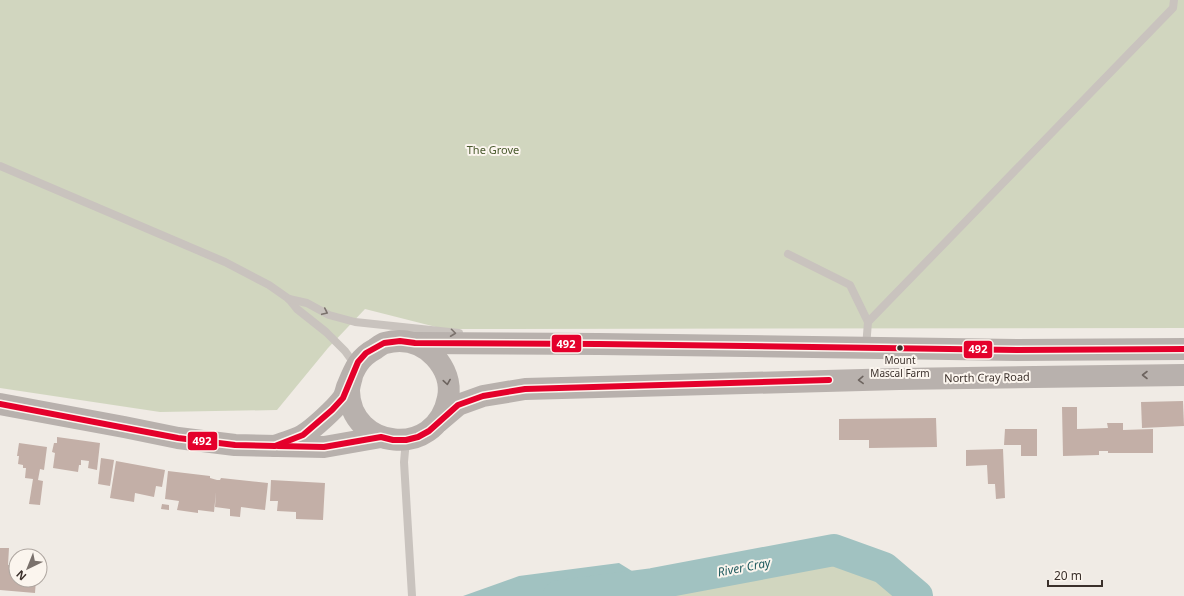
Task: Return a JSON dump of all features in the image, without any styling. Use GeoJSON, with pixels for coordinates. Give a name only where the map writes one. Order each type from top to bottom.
{"type":"FeatureCollection","features":[{"type":"Feature","properties":{"kind":"main road"},"geometry":{"type":"LineString","coordinates":[[275,446],[303,435],[332,410],[343,398],[358,362],[366,353],[384,343],[400,341],[415,344],[599,344],[1017,350],[1184,349]]}},
{"type":"Feature","properties":{"kind":"main road"},"geometry":{"type":"LineString","coordinates":[[354,371],[349,391],[352,405],[358,418],[368,429],[381,437],[393,440],[406,440],[418,437],[429,431],[438,422],[446,408],[449,393],[447,377],[440,362],[429,351],[415,344]]}},
{"type":"Feature","properties":{"kind":"main road","name":"North Cray Road"},"geometry":{"type":"LineString","coordinates":[[438,422],[458,405],[483,396],[525,389],[899,378],[1184,375]]}},
{"type":"Feature","properties":{"kind":"main road"},"geometry":{"type":"LineString","coordinates":[[0,404],[178,438],[235,445],[324,447],[381,437]]}},
{"type":"Feature","properties":{"kind":"lane"},"geometry":{"type":"LineString","coordinates":[[868,322],[1172,8],[1174,0]]}},
{"type":"Feature","properties":{"kind":"lane"},"geometry":{"type":"LineString","coordinates":[[0,166],[225,262],[269,285],[289,299],[297,309],[326,332],[344,351],[354,371]]}},
{"type":"Feature","properties":{"kind":"lane"},"geometry":{"type":"LineString","coordinates":[[788,254],[850,285],[868,322],[866,348]]}},
{"type":"Feature","properties":{"kind":"lane"},"geometry":{"type":"LineString","coordinates":[[289,299],[307,303],[329,315],[355,322],[473,335],[525,344]]}},
{"type":"Feature","properties":{"kind":"lane"},"geometry":{"type":"LineString","coordinates":[[406,440],[404,462],[412,596]]}},
{"type":"Feature","properties":{"kind":"green space","name":"The Grove"},"geometry":{"type":"Polygon","coordinates":[[[0,0],[1184,0],[1184,328],[444,329],[365,309],[328,348],[277,410],[160,412],[0,388],[0,0]]]}},
{"type":"Feature","properties":{"kind":"green space"},"geometry":{"type":"Polygon","coordinates":[[[834,550],[884,568],[917,596],[559,596],[653,584],[834,550]]]}},
{"type":"Feature","properties":{"kind":"water"},"geometry":{"type":"Polygon","coordinates":[[[619,563],[653,584],[641,596],[463,596],[519,576],[619,563]]]}},
{"type":"Feature","properties":{"kind":"building"},"geometry":{"type":"Polygon","coordinates":[[[1183,401],[1184,426],[1142,428],[1141,402],[1183,401]]]}},
{"type":"Feature","properties":{"kind":"building"},"geometry":{"type":"Polygon","coordinates":[[[1062,407],[1077,407],[1077,429],[1108,428],[1107,423],[1123,423],[1123,430],[1153,429],[1153,453],[1108,453],[1108,451],[1099,451],[1099,455],[1063,456],[1062,407]]]}},
{"type":"Feature","properties":{"kind":"building"},"geometry":{"type":"Polygon","coordinates":[[[936,418],[937,447],[869,448],[869,440],[839,440],[839,419],[936,418]]]}},
{"type":"Feature","properties":{"kind":"building"},"geometry":{"type":"Polygon","coordinates":[[[1005,429],[1037,429],[1037,456],[1021,456],[1021,445],[1004,445],[1005,429]]]}},
{"type":"Feature","properties":{"kind":"building"},"geometry":{"type":"Polygon","coordinates":[[[57,437],[100,443],[97,470],[88,468],[89,461],[81,460],[81,465],[79,465],[78,472],[53,468],[55,453],[52,452],[54,443],[57,443],[57,437]]]}},
{"type":"Feature","properties":{"kind":"building"},"geometry":{"type":"Polygon","coordinates":[[[19,443],[47,447],[44,470],[40,469],[38,480],[43,481],[40,505],[29,504],[33,479],[25,478],[26,468],[23,468],[23,465],[18,464],[19,456],[17,456],[19,443]]]}},
{"type":"Feature","properties":{"kind":"building"},"geometry":{"type":"Polygon","coordinates":[[[1003,449],[1005,498],[996,499],[995,484],[988,484],[987,465],[966,466],[966,450],[1003,449]]]}},
{"type":"Feature","properties":{"kind":"building"},"geometry":{"type":"Polygon","coordinates":[[[101,458],[114,460],[110,486],[98,484],[101,458]]]}},
{"type":"Feature","properties":{"kind":"building"},"geometry":{"type":"Polygon","coordinates":[[[116,461],[165,470],[162,487],[156,486],[154,497],[135,493],[134,502],[110,498],[116,461]]]}},
{"type":"Feature","properties":{"kind":"building"},"geometry":{"type":"Polygon","coordinates":[[[168,471],[210,476],[210,478],[217,480],[220,480],[221,478],[268,483],[265,510],[241,507],[240,517],[230,516],[230,509],[215,507],[216,492],[214,512],[198,510],[198,513],[177,510],[179,501],[165,499],[168,471]]]}},
{"type":"Feature","properties":{"kind":"building"},"geometry":{"type":"Polygon","coordinates":[[[271,480],[325,483],[323,520],[296,519],[296,512],[277,511],[278,501],[270,501],[271,480]]]}},
{"type":"Feature","properties":{"kind":"building"},"geometry":{"type":"Polygon","coordinates":[[[162,504],[169,505],[169,510],[161,509],[162,504]]]}},
{"type":"Feature","properties":{"kind":"building"},"geometry":{"type":"Polygon","coordinates":[[[0,548],[8,548],[8,588],[35,588],[35,593],[0,590],[0,548]]]}},
{"type":"Feature","properties":{"kind":"waterway","name":"River Cray"},"geometry":{"type":"LineString","coordinates":[[559,596],[653,584],[834,550],[884,568],[917,596]]}},
{"type":"Feature","properties":{"kind":"transit line","name":"492"},"geometry":{"type":"LineString","coordinates":[[0,404],[178,438],[235,445],[275,446],[303,435],[332,410],[343,398],[358,362],[366,353],[384,343],[400,341],[415,343],[1017,350],[1184,349]]}},
{"type":"Feature","properties":{"kind":"transit line","name":"492"},"geometry":{"type":"LineString","coordinates":[[278,446],[324,447],[381,437],[393,440],[406,440],[418,437],[429,431],[458,405],[483,396],[525,389],[829,380]]}},
{"type":"Feature","properties":{"kind":"place","name":"Mount Mascal Farm"},"geometry":{"type":"Point","coordinates":[900,348]}}]}
